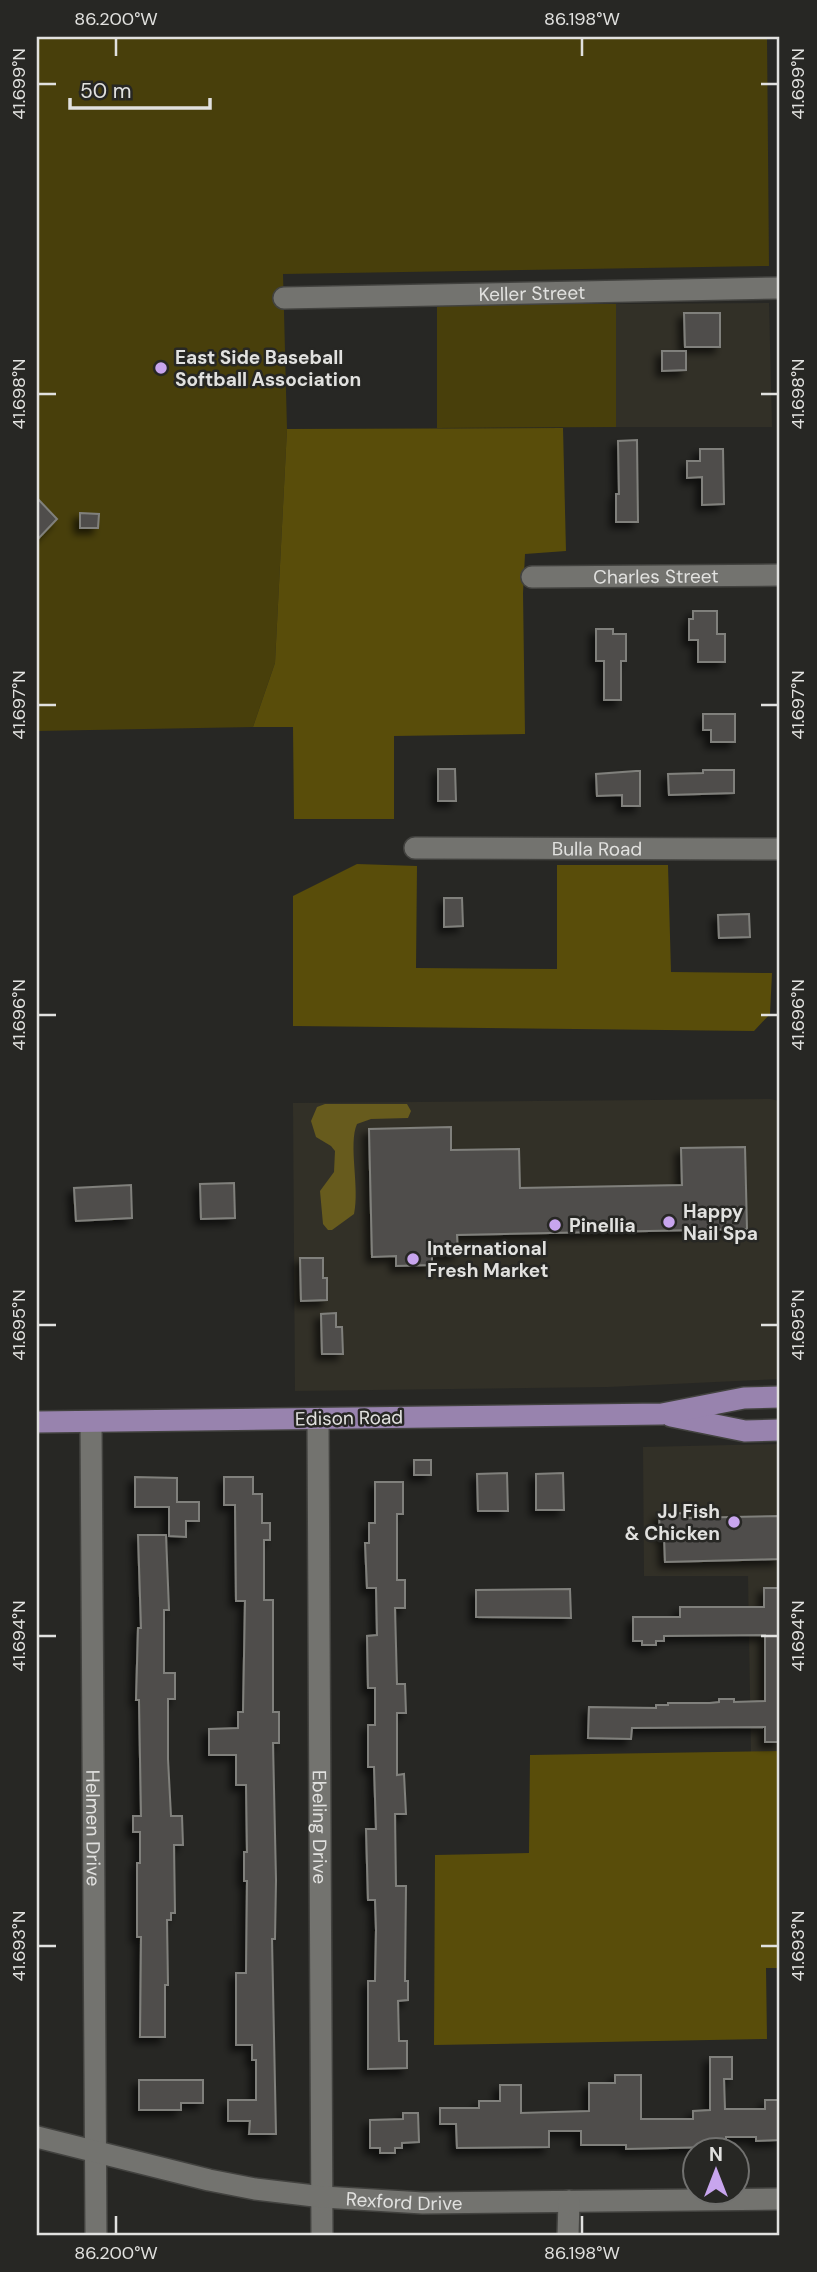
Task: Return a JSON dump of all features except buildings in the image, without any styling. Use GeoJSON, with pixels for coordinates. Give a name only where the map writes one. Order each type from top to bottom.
{"type":"FeatureCollection","features":[{"type":"Feature","properties":{"kind":"main road","name":"Edison Road"},"geometry":{"type":"LineString","coordinates":[[37,1422],[662,1414],[744,1398],[780,1397]]}},
{"type":"Feature","properties":{"kind":"main road","name":"Edison Road"},"geometry":{"type":"LineString","coordinates":[[662,1414],[745,1431],[780,1430]]}},
{"type":"Feature","properties":{"kind":"street","name":"Keller Street"},"geometry":{"type":"LineString","coordinates":[[284,298],[780,288]]}},
{"type":"Feature","properties":{"kind":"street","name":"Charles Street"},"geometry":{"type":"LineString","coordinates":[[532,577],[780,575]]}},
{"type":"Feature","properties":{"kind":"street","name":"Bulla Road"},"geometry":{"type":"LineString","coordinates":[[415,848],[780,849]]}},
{"type":"Feature","properties":{"kind":"street","name":"Ebeling Drive"},"geometry":{"type":"LineString","coordinates":[[318,1419],[322,2235]]}},
{"type":"Feature","properties":{"kind":"street","name":"Helmen Drive"},"geometry":{"type":"LineString","coordinates":[[91,1422],[96,2235]]}},
{"type":"Feature","properties":{"kind":"street","name":"Rexford Drive"},"geometry":{"type":"LineString","coordinates":[[37,2137],[255,2189],[323,2197],[423,2203],[780,2199]]}},
{"type":"Feature","properties":{"kind":"street"},"geometry":{"type":"LineString","coordinates":[[568,2235],[569,2201]]}},
{"type":"Feature","properties":{"kind":"shaded area","name":"East Side Baseball Softball Association"},"geometry":{"type":"Polygon","coordinates":[[[37,37],[767,37],[769,266],[283,274],[287,429],[275,663],[253,727],[37,731],[37,37]]]}},
{"type":"Feature","properties":{"kind":"shaded area"},"geometry":{"type":"Polygon","coordinates":[[[769,303],[772,427],[616,427],[616,304],[769,303]]]}},
{"type":"Feature","properties":{"kind":"shaded area"},"geometry":{"type":"Polygon","coordinates":[[[437,304],[616,304],[616,427],[437,428],[437,304]]]}},
{"type":"Feature","properties":{"kind":"shaded area"},"geometry":{"type":"Polygon","coordinates":[[[563,428],[566,551],[525,554],[525,734],[394,736],[394,819],[294,819],[293,727],[253,727],[275,663],[287,429],[563,428]]]}},
{"type":"Feature","properties":{"kind":"shaded area"},"geometry":{"type":"Polygon","coordinates":[[[357,864],[417,866],[416,968],[557,969],[557,865],[668,865],[671,972],[772,973],[770,1014],[754,1031],[293,1026],[293,896],[357,864]]]}},
{"type":"Feature","properties":{"kind":"shaded area"},"geometry":{"type":"Polygon","coordinates":[[[780,1101],[780,1379],[608,1387],[295,1391],[293,1103],[780,1101]]]}},
{"type":"Feature","properties":{"kind":"shaded area"},"geometry":{"type":"Polygon","coordinates":[[[325,1104],[407,1104],[411,1111],[408,1118],[371,1119],[357,1124],[354,1143],[354,1214],[332,1230],[328,1230],[323,1224],[320,1191],[334,1172],[335,1151],[316,1137],[311,1121],[317,1107],[325,1104]]]}},
{"type":"Feature","properties":{"kind":"shaded area"},"geometry":{"type":"Polygon","coordinates":[[[780,1444],[780,1751],[751,1752],[748,1576],[644,1576],[643,1447],[780,1444]]]}},
{"type":"Feature","properties":{"kind":"shaded area"},"geometry":{"type":"Polygon","coordinates":[[[780,1751],[780,1968],[766,1968],[767,2039],[434,2045],[435,1855],[529,1853],[530,1755],[780,1751]]]}},
{"type":"Feature","properties":{"kind":"place","name":"East Side Baseball Softball Association"},"geometry":{"type":"Point","coordinates":[161,368]}},
{"type":"Feature","properties":{"kind":"place","name":"Happy Nail Spa"},"geometry":{"type":"Point","coordinates":[669,1222]}},
{"type":"Feature","properties":{"kind":"place","name":"Pinellia"},"geometry":{"type":"Point","coordinates":[555,1225]}},
{"type":"Feature","properties":{"kind":"place","name":"International Fresh Market"},"geometry":{"type":"Point","coordinates":[413,1259]}},
{"type":"Feature","properties":{"kind":"place","name":"JJ Fish & Chicken"},"geometry":{"type":"Point","coordinates":[734,1522]}}]}
